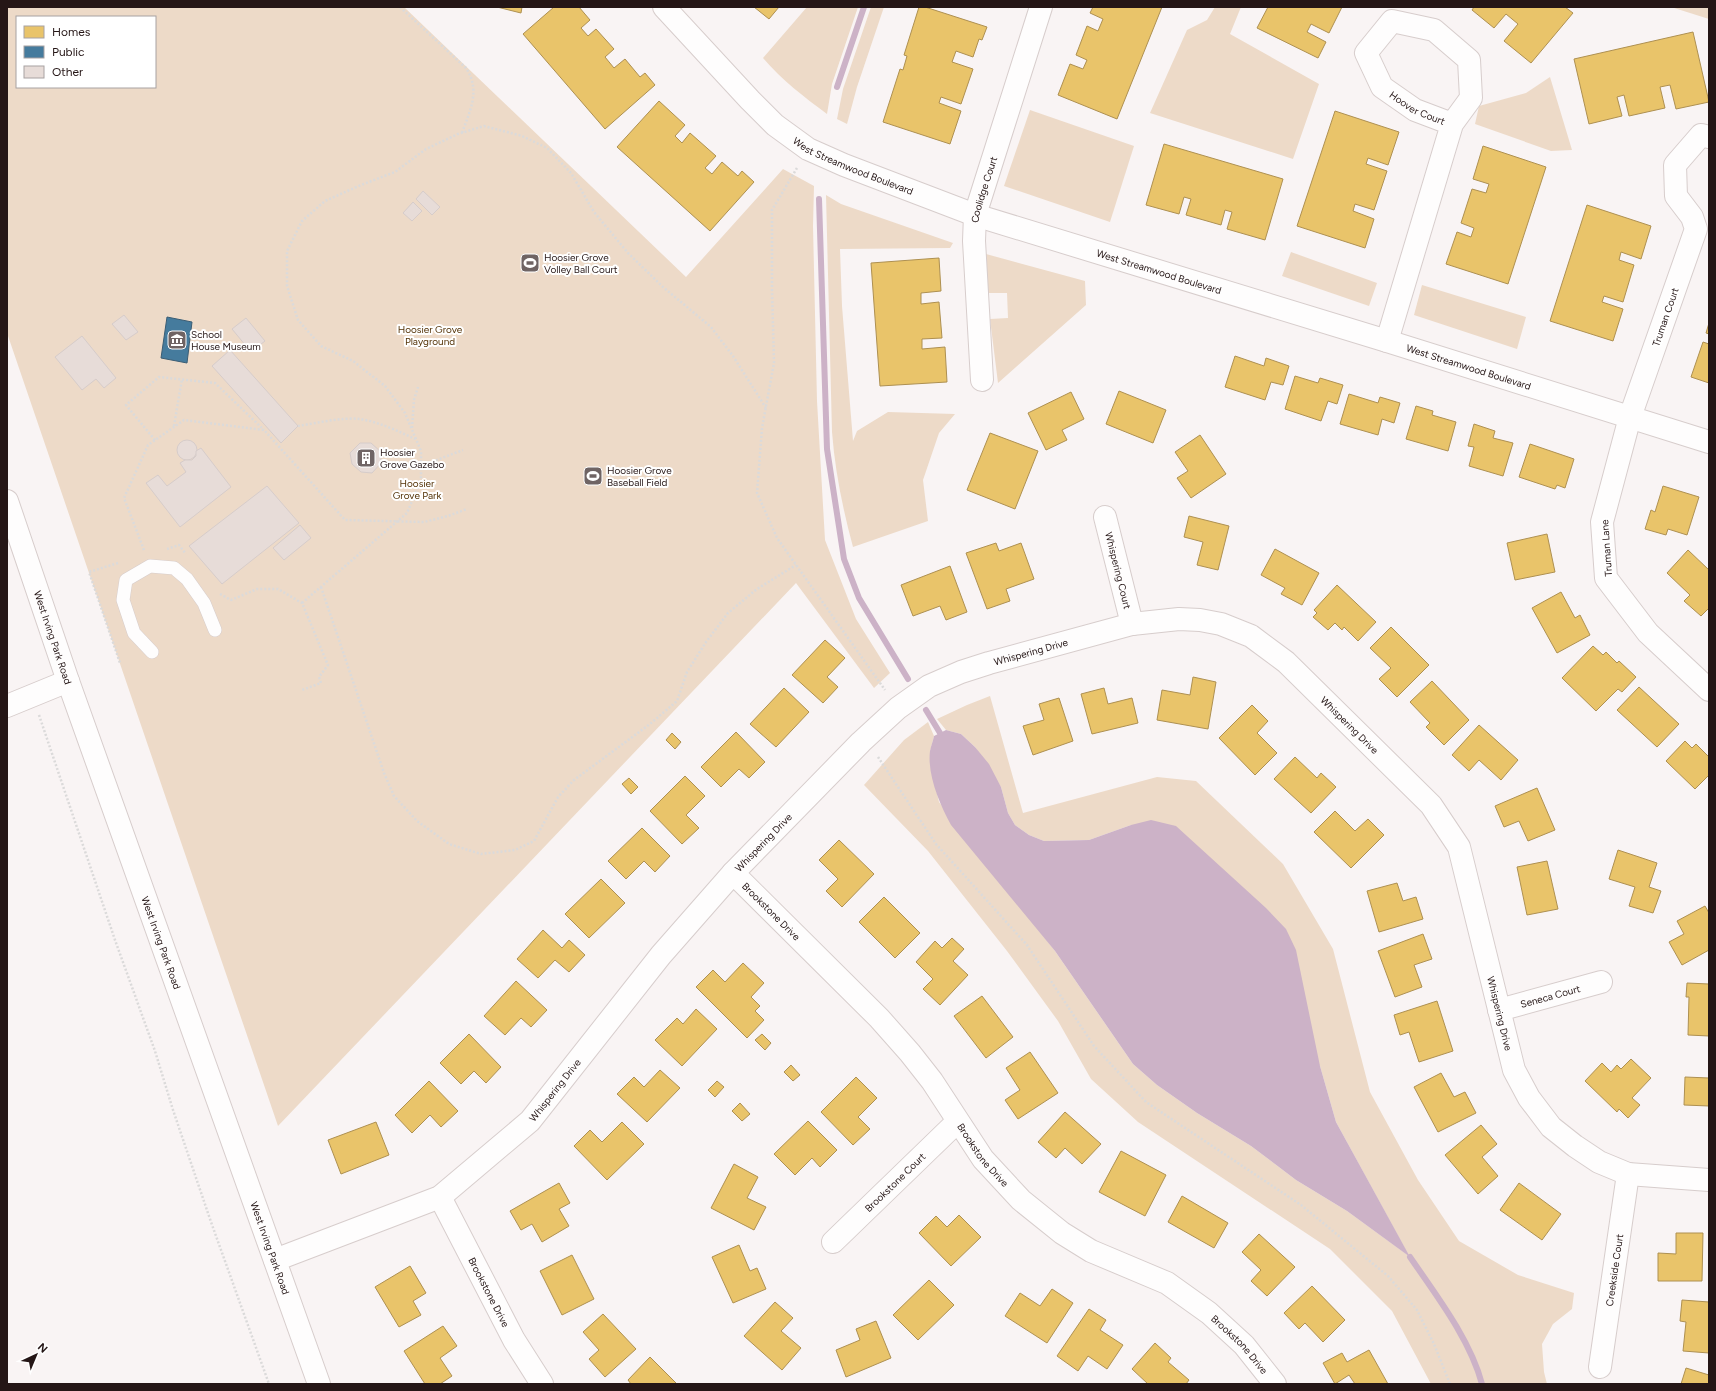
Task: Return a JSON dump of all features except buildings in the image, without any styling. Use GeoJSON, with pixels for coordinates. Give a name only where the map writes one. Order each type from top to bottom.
{"type":"FeatureCollection","features":[{"type":"Feature","properties":{"kind":"street","name":"West Streamwood Boulevard"},"geometry":{"type":"LineString","coordinates":[[664,7],[750,100],[776,125],[808,149],[844,165],[975,215],[1387,341],[1709,442]]}},
{"type":"Feature","properties":{"kind":"street","name":"Coolidge Court"},"geometry":{"type":"LineString","coordinates":[[982,380],[974,240],[975,215],[1041,7]]}},
{"type":"Feature","properties":{"kind":"street","name":"Hoover Court"},"geometry":{"type":"LineString","coordinates":[[1387,341],[1452,124],[1471,98],[1469,60],[1434,30],[1392,21],[1366,53],[1382,87],[1415,110],[1452,124]]}},
{"type":"Feature","properties":{"kind":"street","name":"Truman Court"},"geometry":{"type":"LineString","coordinates":[[1630,417],[1700,220],[1676,196],[1675,165],[1701,135],[1709,136]]}},
{"type":"Feature","properties":{"kind":"street","name":"Truman Lane"},"geometry":{"type":"LineString","coordinates":[[1630,417],[1602,522],[1606,578],[1648,633],[1709,690]]}},
{"type":"Feature","properties":{"kind":"street","name":"West Irving Park Road"},"geometry":{"type":"LineString","coordinates":[[7,501],[68,681],[319,1384]]}},
{"type":"Feature","properties":{"kind":"street","name":"Whispering Court"},"geometry":{"type":"LineString","coordinates":[[1105,517],[1132,624]]}},
{"type":"Feature","properties":{"kind":"street","name":"Whispering Drive"},"geometry":{"type":"LineString","coordinates":[[275,1260],[440,1197],[530,1121],[661,955],[733,873],[862,742],[898,708],[929,686],[961,672],[989,663],[1132,624],[1179,619],[1200,620],[1221,624],[1251,636],[1286,662],[1431,805],[1459,847],[1514,1070],[1529,1098],[1551,1127],[1575,1146],[1599,1162],[1628,1174],[1709,1180]]}},
{"type":"Feature","properties":{"kind":"street"},"geometry":{"type":"LineString","coordinates":[[7,706],[68,681]]}},
{"type":"Feature","properties":{"kind":"street","name":"Brookstone Drive"},"geometry":{"type":"LineString","coordinates":[[733,873],[879,1018],[932,1081],[983,1159],[1021,1200],[1062,1233],[1091,1251],[1167,1283],[1209,1313],[1244,1345],[1275,1384]]}},
{"type":"Feature","properties":{"kind":"street","name":"Seneca Court"},"geometry":{"type":"LineString","coordinates":[[1500,1010],[1600,982]]}},
{"type":"Feature","properties":{"kind":"street","name":"Brookstone Court"},"geometry":{"type":"LineString","coordinates":[[832,1242],[958,1122]]}},
{"type":"Feature","properties":{"kind":"street","name":"Creekside Court"},"geometry":{"type":"LineString","coordinates":[[1600,1367],[1628,1174]]}},
{"type":"Feature","properties":{"kind":"street","name":"Brookstone Drive"},"geometry":{"type":"LineString","coordinates":[[440,1197],[514,1340],[542,1384]]}},
{"type":"Feature","properties":{"kind":"lane"},"geometry":{"type":"LineString","coordinates":[[152,652],[134,633],[123,600],[126,580],[150,566],[174,568],[187,579],[204,603],[215,630]]}},
{"type":"Feature","properties":{"kind":"path"},"geometry":{"type":"LineString","coordinates":[[400,7],[466,68],[472,78],[474,89],[473,100],[462,133]]}},
{"type":"Feature","properties":{"kind":"path"},"geometry":{"type":"LineString","coordinates":[[302,603],[407,513],[421,480],[421,451],[405,413],[385,386],[353,361],[321,346],[298,320],[288,286],[287,251],[302,221],[324,201],[395,172],[426,149],[462,133],[484,126],[522,136],[547,148],[571,173],[594,212],[628,253],[664,287],[711,327],[733,356],[766,408]]}},
{"type":"Feature","properties":{"kind":"path"},"geometry":{"type":"LineString","coordinates":[[808,149],[772,210],[774,363],[762,428],[757,493],[777,538],[898,708]]}},
{"type":"Feature","properties":{"kind":"path"},"geometry":{"type":"LineString","coordinates":[[155,440],[126,406],[159,376],[215,383],[264,430],[345,520],[398,520],[424,522],[467,509]]}},
{"type":"Feature","properties":{"kind":"path"},"geometry":{"type":"LineString","coordinates":[[174,427],[182,379]]}},
{"type":"Feature","properties":{"kind":"path"},"geometry":{"type":"LineString","coordinates":[[412,429],[414,400],[418,387]]}},
{"type":"Feature","properties":{"kind":"path"},"geometry":{"type":"LineString","coordinates":[[298,426],[360,419],[387,427],[416,439]]}},
{"type":"Feature","properties":{"kind":"path"},"geometry":{"type":"LineString","coordinates":[[146,554],[124,498],[148,445],[184,420],[264,430]]}},
{"type":"Feature","properties":{"kind":"path"},"geometry":{"type":"LineString","coordinates":[[421,466],[464,450]]}},
{"type":"Feature","properties":{"kind":"path"},"geometry":{"type":"LineString","coordinates":[[166,549],[179,545],[188,557]]}},
{"type":"Feature","properties":{"kind":"path"},"geometry":{"type":"LineString","coordinates":[[120,663],[89,572],[124,561]]}},
{"type":"Feature","properties":{"kind":"path"},"geometry":{"type":"LineString","coordinates":[[321,587],[384,774],[394,796],[417,821],[449,844],[481,854],[515,850],[534,841],[558,797],[574,780],[650,724],[677,701],[687,672],[706,642],[728,613],[757,589],[796,565]]}},
{"type":"Feature","properties":{"kind":"path"},"geometry":{"type":"LineString","coordinates":[[216,593],[231,600],[257,589],[278,589],[302,603],[328,665],[319,677],[321,683],[302,690]]}},
{"type":"Feature","properties":{"kind":"path"},"geometry":{"type":"LineString","coordinates":[[33,695],[203,1200],[269,1384]]}},
{"type":"Feature","properties":{"kind":"path"},"geometry":{"type":"LineString","coordinates":[[862,742],[881,759],[936,844],[1027,945],[1094,1046],[1146,1102],[1302,1205],[1388,1276],[1417,1310],[1434,1344],[1450,1384]]}},
{"type":"Feature","properties":{"kind":"green space","name":"Hoosier Grove Park"},"geometry":{"type":"Polygon","coordinates":[[[7,7],[404,7],[686,277],[783,169],[814,186],[813,226],[817,401],[825,540],[856,619],[890,673],[874,688],[796,583],[278,1126],[7,333],[7,7]]]}},
{"type":"Feature","properties":{"kind":"green space"},"geometry":{"type":"Polygon","coordinates":[[[807,7],[858,7],[832,84],[827,114],[778,74],[763,58],[807,7]]]}},
{"type":"Feature","properties":{"kind":"green space"},"geometry":{"type":"Polygon","coordinates":[[[871,7],[884,7],[857,87],[847,124],[837,119],[843,89],[871,7]]]}},
{"type":"Feature","properties":{"kind":"green space"},"geometry":{"type":"Polygon","coordinates":[[[1215,7],[1241,7],[1230,34],[1319,84],[1293,159],[1150,113],[1187,30],[1207,20],[1215,7]]]}},
{"type":"Feature","properties":{"kind":"green space"},"geometry":{"type":"Polygon","coordinates":[[[1671,7],[1709,7],[1709,19],[1671,7]]]}},
{"type":"Feature","properties":{"kind":"green space"},"geometry":{"type":"Polygon","coordinates":[[[1550,77],[1572,150],[1551,151],[1475,124],[1479,106],[1526,93],[1550,77]]]}},
{"type":"Feature","properties":{"kind":"green space"},"geometry":{"type":"Polygon","coordinates":[[[1030,110],[1134,146],[1110,222],[1004,186],[1030,110]]]}},
{"type":"Feature","properties":{"kind":"green space"},"geometry":{"type":"Polygon","coordinates":[[[826,195],[841,204],[953,243],[950,248],[840,249],[842,306],[853,441],[857,431],[888,412],[955,414],[939,433],[923,480],[928,521],[853,547],[840,490],[832,432],[826,195]]]}},
{"type":"Feature","properties":{"kind":"green space"},"geometry":{"type":"Polygon","coordinates":[[[1291,252],[1377,283],[1369,306],[1282,276],[1291,252]]]}},
{"type":"Feature","properties":{"kind":"green space"},"geometry":{"type":"Polygon","coordinates":[[[986,254],[1085,281],[1086,305],[998,383],[990,319],[1008,318],[1007,293],[988,293],[986,254]]]}},
{"type":"Feature","properties":{"kind":"green space"},"geometry":{"type":"Polygon","coordinates":[[[1422,285],[1526,317],[1517,349],[1414,315],[1422,285]]]}},
{"type":"Feature","properties":{"kind":"green space"},"geometry":{"type":"Polygon","coordinates":[[[990,696],[1023,813],[1157,777],[1196,781],[1283,864],[1333,949],[1370,1092],[1418,1180],[1459,1241],[1518,1275],[1574,1293],[1572,1309],[1553,1324],[1542,1344],[1544,1372],[1547,1384],[1431,1384],[1392,1311],[1330,1249],[1138,1122],[1091,1079],[1058,1021],[1007,951],[928,851],[864,785],[904,740],[928,722],[934,736],[930,752],[931,767],[939,802],[1055,951],[1133,1064],[1157,1085],[1197,1113],[1251,1146],[1296,1180],[1347,1211],[1409,1256],[1336,1122],[1320,1066],[1131,825],[1089,840],[1044,841],[1029,835],[1015,825],[1008,813],[1001,787],[975,747],[961,734],[946,730],[937,719],[990,696]]]}},
{"type":"Feature","properties":{"kind":"shaded area"},"geometry":{"type":"Polygon","coordinates":[[[946,730],[961,734],[975,747],[989,764],[1001,787],[1008,813],[1015,825],[1029,835],[1044,841],[1089,840],[1131,825],[1151,820],[1176,826],[1266,908],[1286,929],[1296,950],[1320,1066],[1336,1122],[1410,1257],[1347,1211],[1296,1180],[1251,1146],[1197,1113],[1157,1085],[1133,1064],[1055,951],[951,825],[935,790],[930,770],[930,751],[934,736],[946,730]]]}},
{"type":"Feature","properties":{"kind":"waterway"},"geometry":{"type":"LineString","coordinates":[[837,87],[864,7]]}},
{"type":"Feature","properties":{"kind":"waterway"},"geometry":{"type":"LineString","coordinates":[[819,199],[827,449],[844,559],[859,598],[908,679]]}},
{"type":"Feature","properties":{"kind":"waterway"},"geometry":{"type":"LineString","coordinates":[[926,710],[940,733]]}},
{"type":"Feature","properties":{"kind":"waterway"},"geometry":{"type":"LineString","coordinates":[[1410,1257],[1461,1334],[1477,1367],[1482,1384]]}},
{"type":"Feature","properties":{"kind":"place","name":"Hoosier Grove Volley Ball Court"},"geometry":{"type":"Point","coordinates":[530,263]}},
{"type":"Feature","properties":{"kind":"place","name":"School House Museum"},"geometry":{"type":"Point","coordinates":[177,340]}},
{"type":"Feature","properties":{"kind":"place","name":"Hoosier Grove Gazebo"},"geometry":{"type":"Point","coordinates":[366,458]}},
{"type":"Feature","properties":{"kind":"place","name":"Hoosier Grove Baseball Field"},"geometry":{"type":"Point","coordinates":[593,476]}},
{"type":"Feature","properties":{"kind":"park label","name":"Hoosier Grove Playground"},"geometry":{"type":"Point","coordinates":[430,334]}}]}
